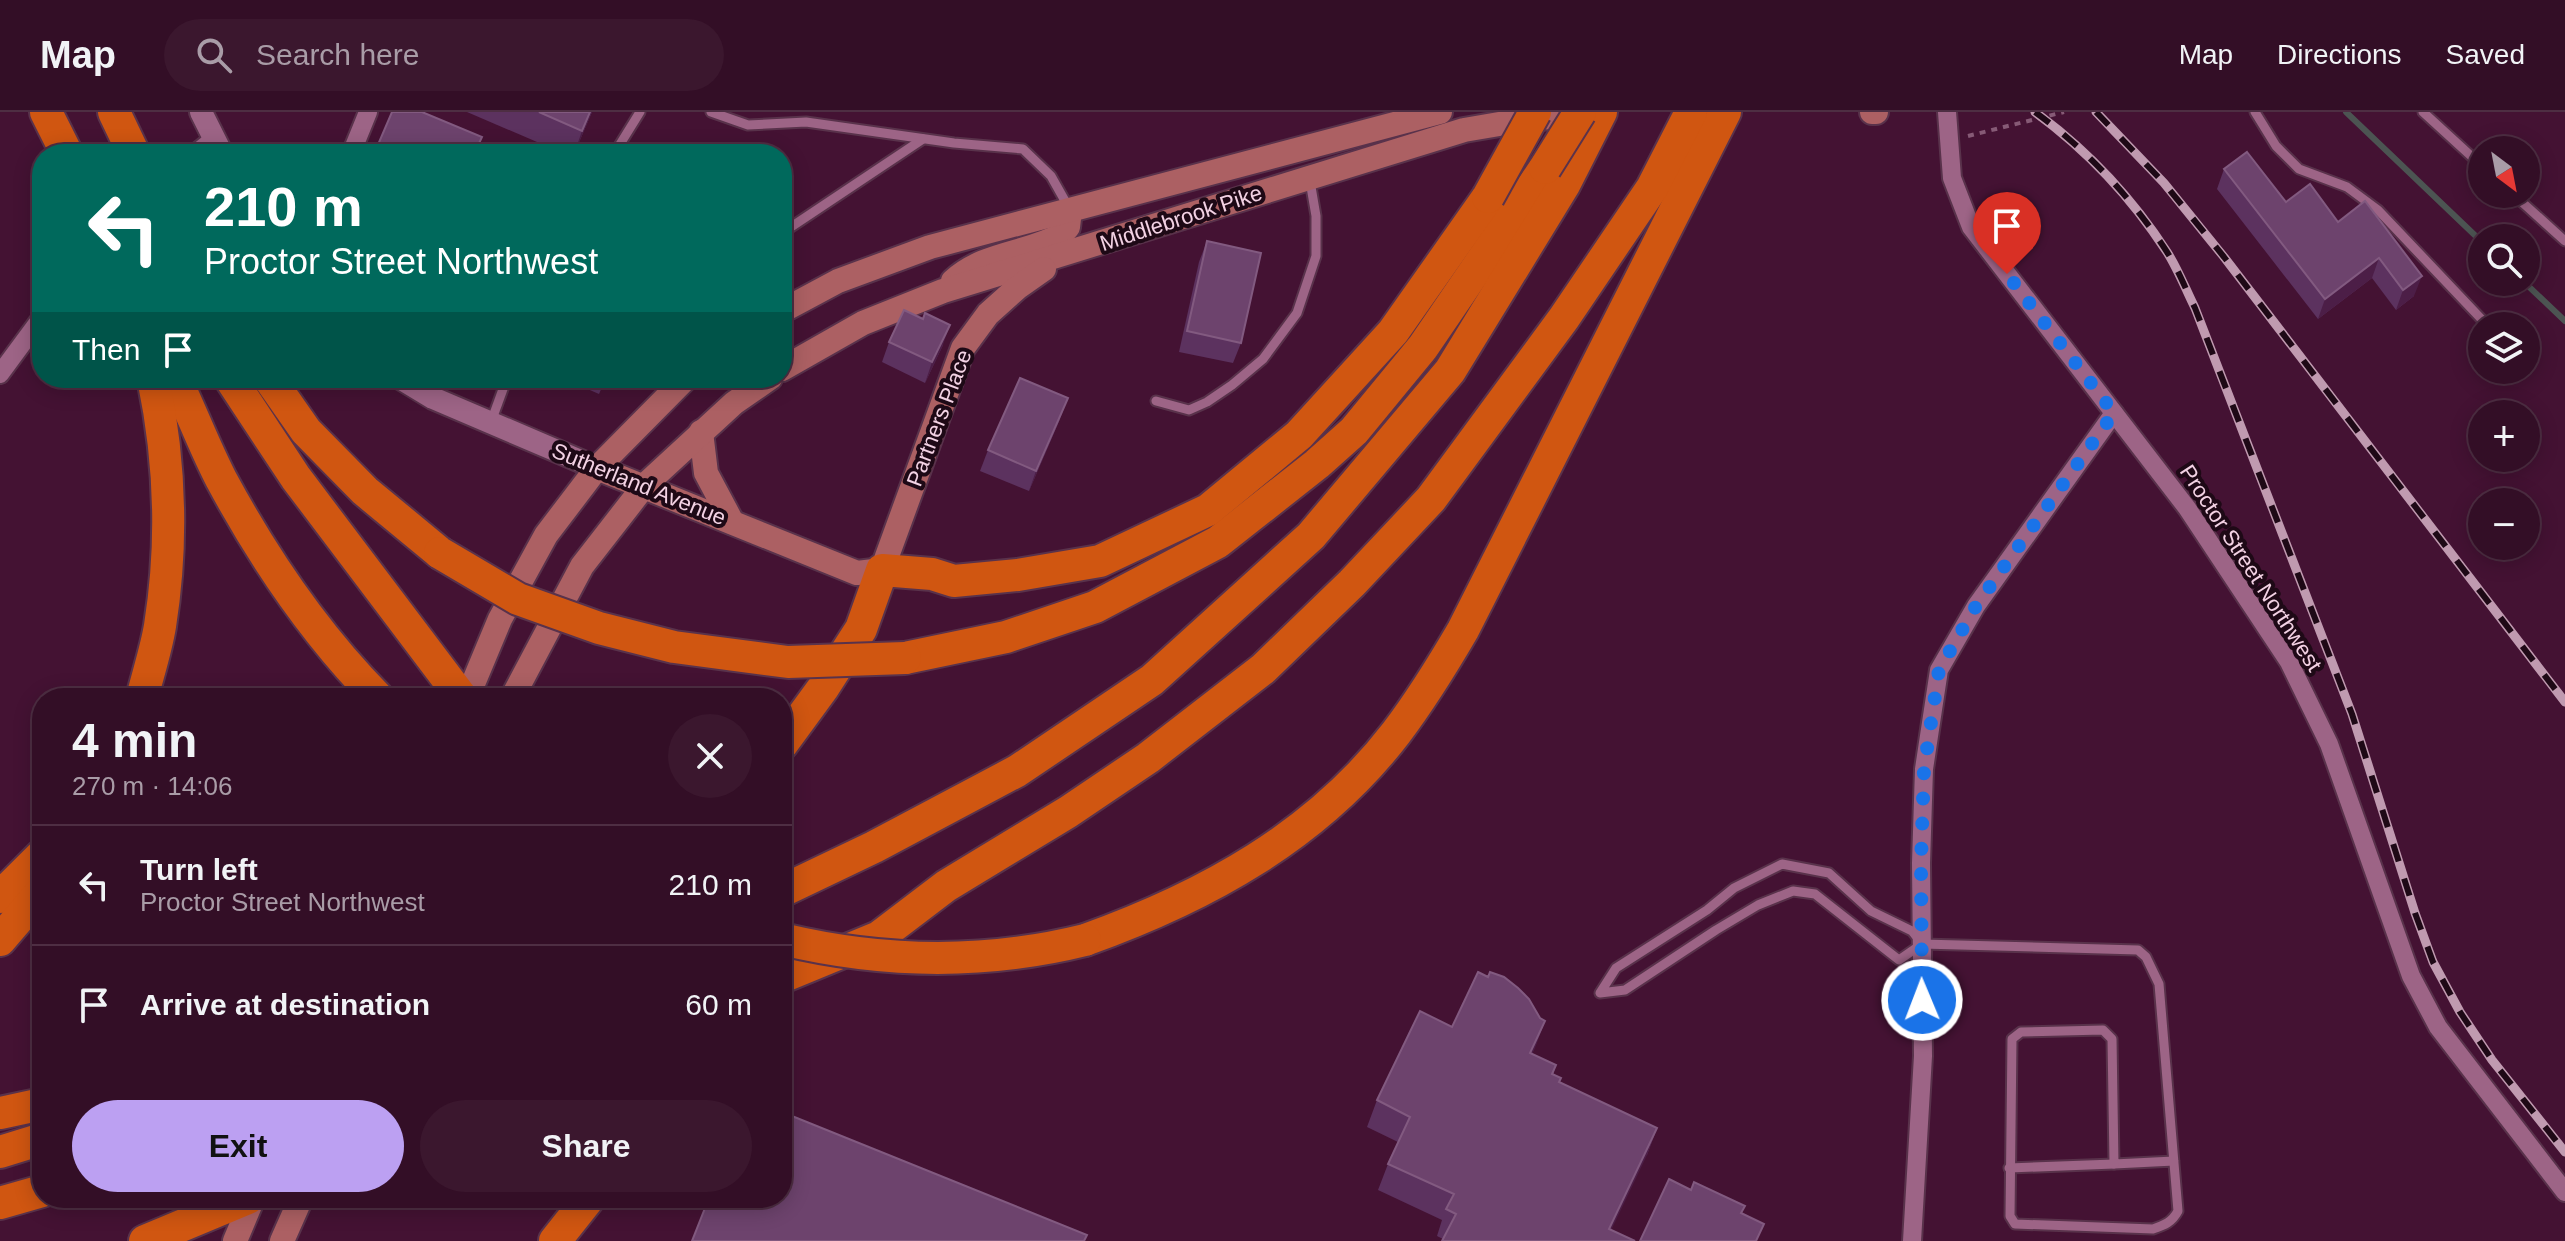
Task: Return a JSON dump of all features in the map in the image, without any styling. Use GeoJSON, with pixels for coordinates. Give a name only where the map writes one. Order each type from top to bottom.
{"type":"FeatureCollection","features":[{"type":"Feature","properties":{"kind":"highway"},"geometry":{"type":"LineString","coordinates":[[46,112],[62,144]]}},
{"type":"Feature","properties":{"kind":"highway"},"geometry":{"type":"LineString","coordinates":[[792,730],[861,629],[882,570],[932,574],[954,581],[1018,575],[1100,561],[1208,510],[1299,435],[1393,332],[1488,197],[1535,112]]}},
{"type":"Feature","properties":{"kind":"highway"},"geometry":{"type":"LineString","coordinates":[[792,886],[1017,771],[1152,680],[1311,536],[1450,371],[1554,176],[1580,112]]}},
{"type":"Feature","properties":{"kind":"highway"},"geometry":{"type":"LineString","coordinates":[[276,388],[306,431],[365,491],[440,553],[518,599],[599,628],[674,647],[788,662],[905,658],[1006,637],[1095,607],[1218,542],[1317,464],[1354,431],[1423,347],[1601,112]]}},
{"type":"Feature","properties":{"kind":"highway"},"geometry":{"type":"LineString","coordinates":[[792,973],[879,937],[946,886],[1068,812],[1148,758],[1263,669],[1352,583],[1431,499],[1564,318],[1652,188],[1691,112]]}},
{"type":"Feature","properties":{"kind":"highway"},"geometry":{"type":"LineString","coordinates":[[792,942],[822,949],[930,960],[1046,950],[1085,940],[1131,924],[1202,892],[1263,856],[1353,782],[1394,735],[1432,683],[1463,630],[1725,112]]}},
{"type":"Feature","properties":{"kind":"highway"},"geometry":{"type":"LineString","coordinates":[[145,688],[160,627],[167,562],[168,484],[155,388]]}},
{"type":"Feature","properties":{"kind":"highway"},"geometry":{"type":"LineString","coordinates":[[180,388],[220,476],[259,547],[300,609],[368,688]]}},
{"type":"Feature","properties":{"kind":"highway"},"geometry":{"type":"LineString","coordinates":[[237,388],[296,478],[456,688]]}},
{"type":"Feature","properties":{"kind":"highway"},"geometry":{"type":"LineString","coordinates":[[0,897],[32,865]]}},
{"type":"Feature","properties":{"kind":"highway"},"geometry":{"type":"LineString","coordinates":[[792,949],[946,886]]}},
{"type":"Feature","properties":{"kind":"highway"},"geometry":{"type":"LineString","coordinates":[[0,940],[32,903]]}},
{"type":"Feature","properties":{"kind":"highway"},"geometry":{"type":"LineString","coordinates":[[0,1113],[32,1106]]}},
{"type":"Feature","properties":{"kind":"highway"},"geometry":{"type":"LineString","coordinates":[[0,1152],[32,1142]]}},
{"type":"Feature","properties":{"kind":"highway"},"geometry":{"type":"LineString","coordinates":[[0,1203],[32,1194]]}},
{"type":"Feature","properties":{"kind":"highway"},"geometry":{"type":"LineString","coordinates":[[145,1241],[225,1208]]}},
{"type":"Feature","properties":{"kind":"highway"},"geometry":{"type":"LineString","coordinates":[[552,1241],[562,1208]]}},
{"type":"Feature","properties":{"kind":"highway"},"geometry":{"type":"LineString","coordinates":[[552,1241],[580,1208]]}},
{"type":"Feature","properties":{"kind":"main road","name":"Middlebrook Pike"},"geometry":{"type":"LineString","coordinates":[[792,306],[838,281],[930,247],[1440,112]]}},
{"type":"Feature","properties":{"kind":"main road","name":"Middlebrook Pike"},"geometry":{"type":"LineString","coordinates":[[792,363],[863,323],[943,291],[1464,130],[1594,112]]}},
{"type":"Feature","properties":{"kind":"main road"},"geometry":{"type":"LineString","coordinates":[[1300,149],[1309,178]]}},
{"type":"Feature","properties":{"kind":"main road"},"geometry":{"type":"LineString","coordinates":[[943,291],[964,271],[982,262],[1061,235],[1068,227],[1070,210]]}},
{"type":"Feature","properties":{"kind":"main road","name":"Partners Place"},"geometry":{"type":"LineString","coordinates":[[882,570],[963,348],[988,314],[1017,288],[1073,253]]}},
{"type":"Feature","properties":{"kind":"main road"},"geometry":{"type":"LineString","coordinates":[[469,688],[500,619],[546,535],[597,468],[676,388]]}},
{"type":"Feature","properties":{"kind":"main road"},"geometry":{"type":"LineString","coordinates":[[517,688],[582,566],[645,485],[734,403],[756,388]]}},
{"type":"Feature","properties":{"kind":"main road"},"geometry":{"type":"LineString","coordinates":[[701,432],[706,473],[732,522]]}},
{"type":"Feature","properties":{"kind":"main road","name":"Sutherland Avenue"},"geometry":{"type":"LineString","coordinates":[[597,468],[857,573],[882,570]]}},
{"type":"Feature","properties":{"kind":"main road"},"geometry":{"type":"LineString","coordinates":[[235,1241],[247,1208]]}},
{"type":"Feature","properties":{"kind":"main road"},"geometry":{"type":"LineString","coordinates":[[282,1241],[297,1208]]}},
{"type":"Feature","properties":{"kind":"street"},"geometry":{"type":"LineString","coordinates":[[201,112],[217,144]]}},
{"type":"Feature","properties":{"kind":"street"},"geometry":{"type":"LineString","coordinates":[[355,144],[368,112]]}},
{"type":"Feature","properties":{"kind":"street","name":"Proctor Street Northwest"},"geometry":{"type":"LineString","coordinates":[[1947,112],[1952,178],[1971,227],[2187,508],[2289,662],[2329,744],[2411,976],[2438,1027],[2565,1192]]}},
{"type":"Feature","properties":{"kind":"street"},"geometry":{"type":"LineString","coordinates":[[0,374],[32,331]]}},
{"type":"Feature","properties":{"kind":"street","name":"Sutherland Avenue"},"geometry":{"type":"LineString","coordinates":[[416,388],[433,398],[597,468]]}},
{"type":"Feature","properties":{"kind":"street"},"geometry":{"type":"LineString","coordinates":[[1912,1241],[1923,1056],[1924,769],[1939,670],[1976,606],[2114,413]]}},
{"type":"Feature","properties":{"kind":"lane"},"geometry":{"type":"LineString","coordinates":[[620,144],[640,112]]}},
{"type":"Feature","properties":{"kind":"lane"},"geometry":{"type":"LineString","coordinates":[[711,112],[748,125],[806,122],[923,139],[1023,149],[1051,176],[1070,210],[1073,253]]}},
{"type":"Feature","properties":{"kind":"lane"},"geometry":{"type":"LineString","coordinates":[[2255,112],[2276,146],[2299,169],[2347,187],[2378,210],[2475,312]]}},
{"type":"Feature","properties":{"kind":"lane"},"geometry":{"type":"LineString","coordinates":[[2423,112],[2468,153]]}},
{"type":"Feature","properties":{"kind":"lane"},"geometry":{"type":"LineString","coordinates":[[792,226],[923,139]]}},
{"type":"Feature","properties":{"kind":"lane"},"geometry":{"type":"LineString","coordinates":[[1156,401],[1189,410],[1207,402],[1263,359],[1297,313],[1316,256],[1316,216],[1309,178]]}},
{"type":"Feature","properties":{"kind":"lane"},"geometry":{"type":"LineString","coordinates":[[2528,208],[2565,241]]}},
{"type":"Feature","properties":{"kind":"lane"},"geometry":{"type":"LineString","coordinates":[[491,422],[503,388]]}},
{"type":"Feature","properties":{"kind":"lane"},"geometry":{"type":"LineString","coordinates":[[1922,944],[1912,931],[1871,911],[1829,873],[1782,864],[1734,888],[1707,910],[1616,968],[1600,993],[1625,990],[1726,923],[1758,905],[1793,891],[1815,894],[1899,960],[1922,944],[2138,950],[2146,957],[2159,984],[2178,1211],[2174,1219],[2153,1229],[2015,1224],[2010,1216],[2012,1039],[2021,1032],[2108,1032],[2112,1039],[2114,1164]]}},
{"type":"Feature","properties":{"kind":"lane"},"geometry":{"type":"LineString","coordinates":[[2009,1168],[2174,1161]]}},
{"type":"Feature","properties":{"kind":"path"},"geometry":{"type":"LineString","coordinates":[[1950,141],[2064,112]]}},
{"type":"Feature","properties":{"kind":"building"},"geometry":{"type":"Polygon","coordinates":[[[392,112],[422,112],[482,137],[479,144],[378,144],[392,112]]]}},
{"type":"Feature","properties":{"kind":"building"},"geometry":{"type":"Polygon","coordinates":[[[539,112],[590,112],[582,131],[539,112]]]}},
{"type":"Feature","properties":{"kind":"building"},"geometry":{"type":"Polygon","coordinates":[[[2247,152],[2286,202],[2310,184],[2338,222],[2365,201],[2422,276],[2403,290],[2379,258],[2325,299],[2224,169],[2247,152]]]}},
{"type":"Feature","properties":{"kind":"building"},"geometry":{"type":"Polygon","coordinates":[[[1207,241],[1261,253],[1241,343],[1187,331],[1207,241]]]}},
{"type":"Feature","properties":{"kind":"building"},"geometry":{"type":"Polygon","coordinates":[[[904,310],[923,319],[925,313],[950,325],[932,362],[889,342],[904,310]]]}},
{"type":"Feature","properties":{"kind":"building"},"geometry":{"type":"Polygon","coordinates":[[[1020,378],[1068,398],[1036,471],[988,450],[1020,378]]]}},
{"type":"Feature","properties":{"kind":"building"},"geometry":{"type":"Polygon","coordinates":[[[1478,972],[1488,977],[1490,972],[1504,977],[1529,999],[1545,1021],[1530,1053],[1556,1065],[1552,1074],[1561,1078],[1559,1082],[1657,1128],[1609,1229],[1635,1241],[1442,1241],[1456,1214],[1446,1209],[1454,1194],[1388,1164],[1410,1117],[1377,1100],[1420,1011],[1452,1027],[1478,972]]]}},
{"type":"Feature","properties":{"kind":"building"},"geometry":{"type":"Polygon","coordinates":[[[792,1116],[1087,1235],[1084,1241],[692,1241],[705,1208],[792,1208],[792,1116]]]}},
{"type":"Feature","properties":{"kind":"building"},"geometry":{"type":"Polygon","coordinates":[[[1669,1179],[1691,1190],[1694,1182],[1745,1206],[1741,1213],[1764,1224],[1756,1241],[1640,1241],[1669,1179]]]}},
{"type":"Feature","properties":{"kind":"waterway"},"geometry":{"type":"LineString","coordinates":[[2346,112],[2468,229]]}},
{"type":"Feature","properties":{"kind":"waterway"},"geometry":{"type":"LineString","coordinates":[[2539,296],[2565,321]]}},
{"type":"Feature","properties":{"kind":"railway"},"geometry":{"type":"LineString","coordinates":[[2035,112],[2073,142],[2107,176],[2139,213],[2175,265],[2195,308],[2352,714],[2433,962],[2460,1012],[2492,1060],[2565,1152]]}},
{"type":"Feature","properties":{"kind":"railway"},"geometry":{"type":"LineString","coordinates":[[2096,112],[2164,183],[2224,257],[2565,702]]}},
{"type":"Feature","properties":{"kind":"route"},"geometry":{"type":"LineString","coordinates":[[1922,1000],[1924,769],[1939,670],[1976,606],[2020,541],[2114,413],[2007,274]]}}]}
